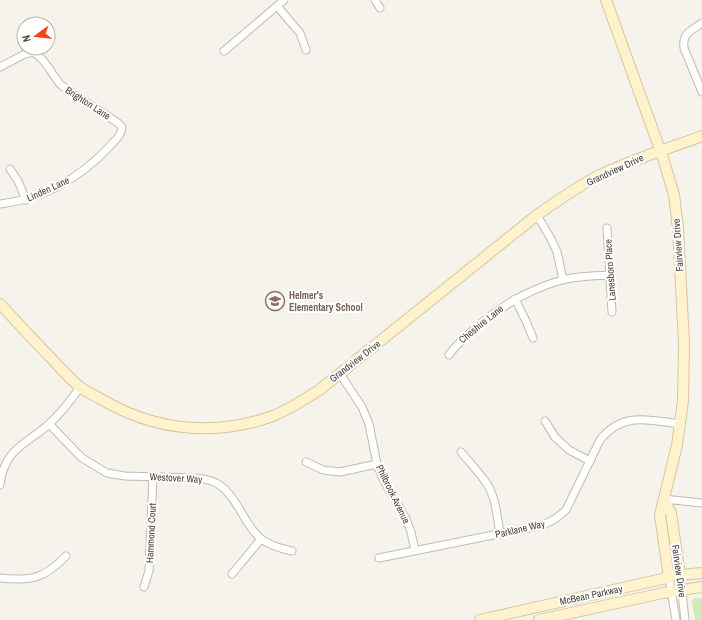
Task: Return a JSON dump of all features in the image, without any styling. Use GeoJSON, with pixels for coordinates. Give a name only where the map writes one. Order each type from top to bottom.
{"type":"FeatureCollection","features":[{"type":"Feature","properties":{"kind":"street"},"geometry":{"type":"LineString","coordinates":[[224,51],[284,0]]}},
{"type":"Feature","properties":{"kind":"street"},"geometry":{"type":"LineString","coordinates":[[375,0],[380,8]]}},
{"type":"Feature","properties":{"kind":"street","name":"Fairview Drive"},"geometry":{"type":"LineString","coordinates":[[606,0],[661,151],[674,195],[678,228],[684,343],[683,401],[680,424],[660,515],[676,620]]}},
{"type":"Feature","properties":{"kind":"street"},"geometry":{"type":"LineString","coordinates":[[278,6],[300,33],[306,50]]}},
{"type":"Feature","properties":{"kind":"street"},"geometry":{"type":"LineString","coordinates":[[702,23],[687,34],[683,41],[684,48],[702,92]]}},
{"type":"Feature","properties":{"kind":"street","name":"Brighton Lane"},"geometry":{"type":"LineString","coordinates":[[0,67],[25,54],[33,52],[40,56],[54,78],[68,91],[122,127]]}},
{"type":"Feature","properties":{"kind":"street","name":"Linden Lane"},"geometry":{"type":"LineString","coordinates":[[0,204],[26,200],[66,183],[97,160],[121,134],[122,127]]}},
{"type":"Feature","properties":{"kind":"street","name":"Grandview Drive"},"geometry":{"type":"LineString","coordinates":[[0,304],[67,376],[80,387],[133,416],[157,423],[186,427],[209,428],[248,423],[271,416],[297,404],[340,374],[537,215],[567,195],[596,178],[702,136]]}},
{"type":"Feature","properties":{"kind":"street"},"geometry":{"type":"LineString","coordinates":[[10,169],[18,181],[26,200]]}},
{"type":"Feature","properties":{"kind":"street"},"geometry":{"type":"LineString","coordinates":[[537,215],[557,252],[563,280]]}},
{"type":"Feature","properties":{"kind":"street","name":"Lanesboro Place"},"geometry":{"type":"LineString","coordinates":[[607,228],[612,312]]}},
{"type":"Feature","properties":{"kind":"street","name":"Cheshire Lane"},"geometry":{"type":"LineString","coordinates":[[449,355],[455,346],[488,318],[515,299],[531,291],[563,280],[610,275]]}},
{"type":"Feature","properties":{"kind":"street"},"geometry":{"type":"LineString","coordinates":[[515,299],[533,338]]}},
{"type":"Feature","properties":{"kind":"street","name":"Philbrook Avenue"},"geometry":{"type":"LineString","coordinates":[[340,374],[362,406],[369,424],[377,464],[383,479],[406,519],[415,550]]}},
{"type":"Feature","properties":{"kind":"street"},"geometry":{"type":"LineString","coordinates":[[0,485],[1,474],[8,459],[18,447],[49,424],[80,387]]}},
{"type":"Feature","properties":{"kind":"street","name":"Parklane Way"},"geometry":{"type":"LineString","coordinates":[[379,558],[543,525],[555,519],[566,510],[600,440],[606,432],[622,422],[636,419],[680,424]]}},
{"type":"Feature","properties":{"kind":"street"},"geometry":{"type":"LineString","coordinates":[[545,421],[555,437],[568,450],[590,461]]}},
{"type":"Feature","properties":{"kind":"street","name":"Westover Way"},"geometry":{"type":"LineString","coordinates":[[49,424],[82,458],[107,473],[125,476],[197,478],[218,484],[233,499],[245,520],[261,539],[280,548],[292,551]]}},
{"type":"Feature","properties":{"kind":"street"},"geometry":{"type":"LineString","coordinates":[[461,452],[486,481],[491,492],[500,534]]}},
{"type":"Feature","properties":{"kind":"street"},"geometry":{"type":"LineString","coordinates":[[306,462],[323,470],[340,472],[377,464]]}},
{"type":"Feature","properties":{"kind":"street","name":"Hammond Court"},"geometry":{"type":"LineString","coordinates":[[144,587],[149,571],[153,477]]}},
{"type":"Feature","properties":{"kind":"street"},"geometry":{"type":"LineString","coordinates":[[664,500],[702,503]]}},
{"type":"Feature","properties":{"kind":"street","name":"Fairview Drive"},"geometry":{"type":"LineString","coordinates":[[664,500],[671,513],[685,620]]}},
{"type":"Feature","properties":{"kind":"street"},"geometry":{"type":"LineString","coordinates":[[232,574],[261,539]]}},
{"type":"Feature","properties":{"kind":"street"},"geometry":{"type":"LineString","coordinates":[[0,578],[19,580],[39,577],[54,569],[66,556]]}},
{"type":"Feature","properties":{"kind":"street","name":"McBean Parkway"},"geometry":{"type":"LineString","coordinates":[[480,620],[669,578],[702,573]]}},
{"type":"Feature","properties":{"kind":"street","name":"McBean Parkway"},"geometry":{"type":"LineString","coordinates":[[539,620],[702,587]]}},
{"type":"Feature","properties":{"kind":"green space"},"geometry":{"type":"Polygon","coordinates":[[[695,598],[702,598],[702,620],[695,620],[692,601],[695,598]]]}},
{"type":"Feature","properties":{"kind":"place","name":"Helmer's Elementary School"},"geometry":{"type":"Point","coordinates":[275,301]}}]}
